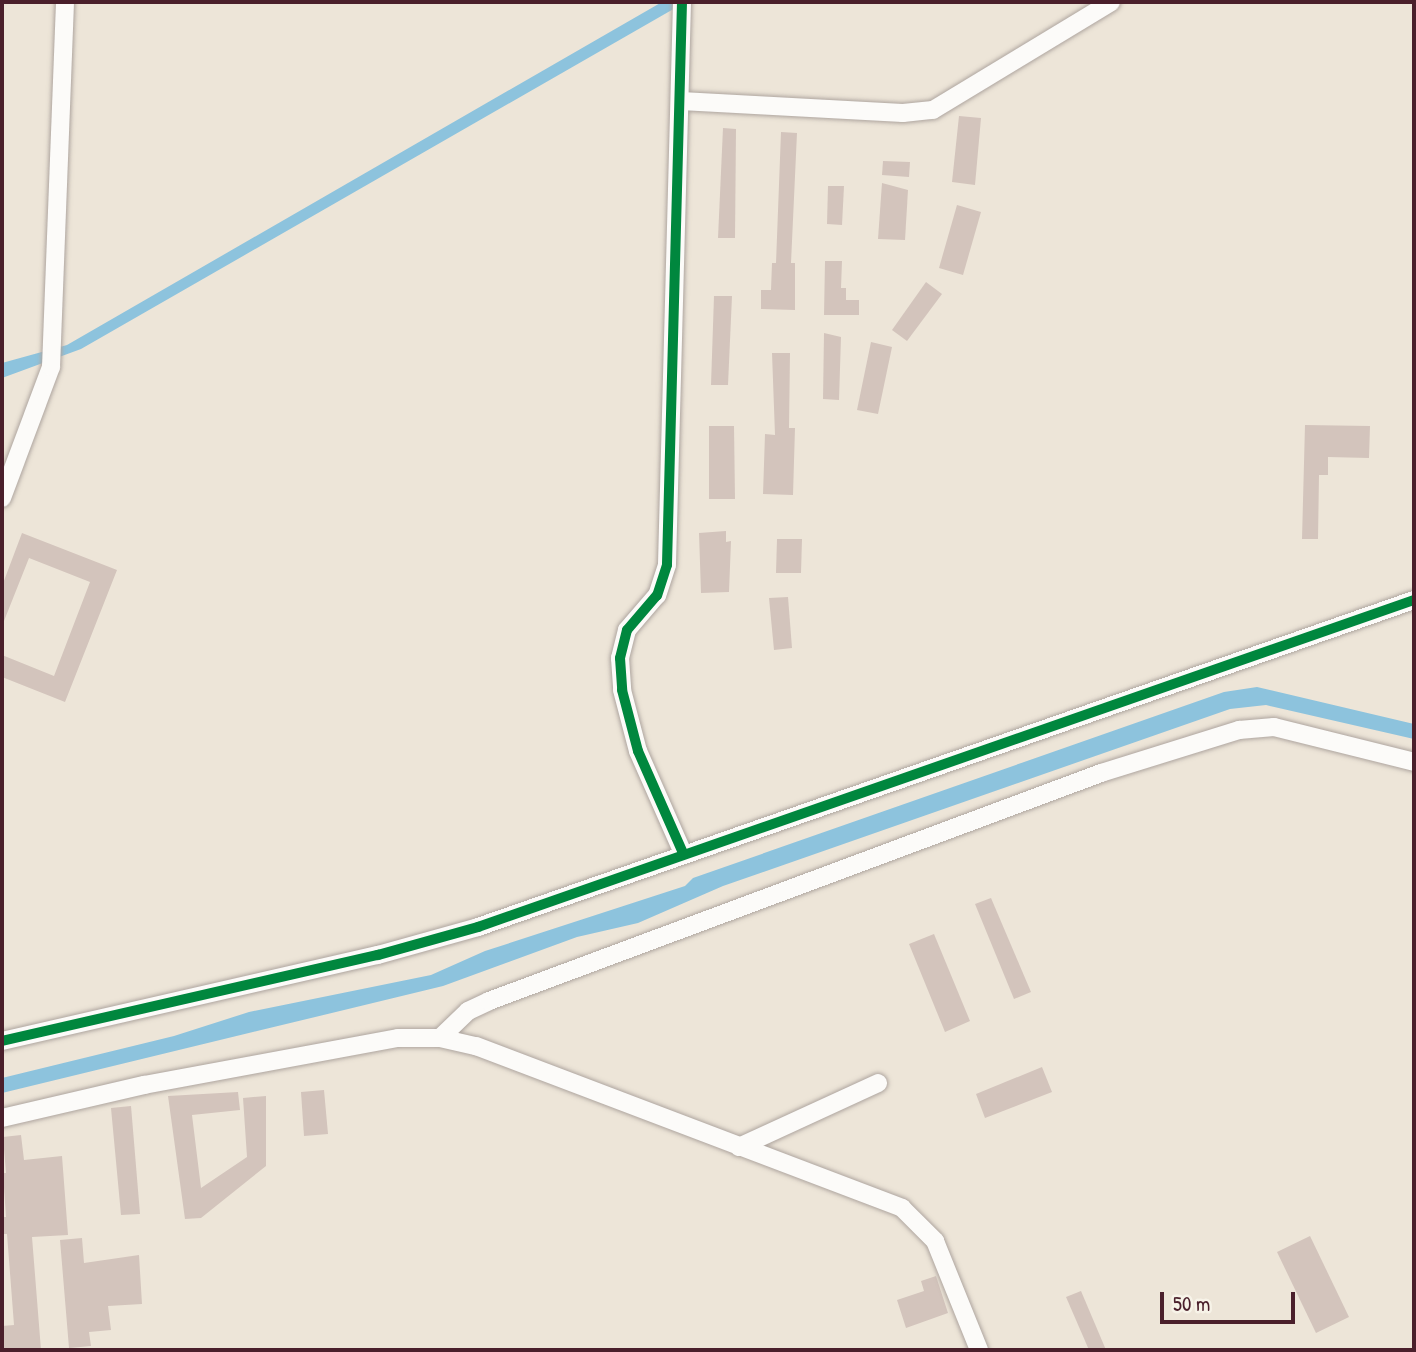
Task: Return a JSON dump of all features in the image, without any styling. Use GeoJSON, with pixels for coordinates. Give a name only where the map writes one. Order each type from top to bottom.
{"type":"FeatureCollection","features":[{"type":"Feature","properties":{"kind":"street"},"geometry":{"type":"LineString","coordinates":[[2,498],[51,367],[65,2]]}},
{"type":"Feature","properties":{"kind":"street"},"geometry":{"type":"LineString","coordinates":[[681,101],[903,113],[933,110],[1111,2]]}},
{"type":"Feature","properties":{"kind":"street"},"geometry":{"type":"LineString","coordinates":[[683,9],[667,565],[657,595],[626,630],[620,658],[622,690],[638,751],[683,853]]}},
{"type":"Feature","properties":{"kind":"street"},"geometry":{"type":"LineString","coordinates":[[2,1041],[378,955],[478,927],[683,853],[1414,600]]}},
{"type":"Feature","properties":{"kind":"street"},"geometry":{"type":"LineString","coordinates":[[440,1038],[468,1011],[502,996],[1101,774],[1239,730],[1274,727],[1414,762]]}},
{"type":"Feature","properties":{"kind":"street"},"geometry":{"type":"LineString","coordinates":[[2,1118],[269,1061],[398,1038],[440,1038],[476,1046],[871,1195],[920,1221],[935,1241],[979,1350]]}},
{"type":"Feature","properties":{"kind":"street"},"geometry":{"type":"LineString","coordinates":[[739,1147],[878,1083]]}},
{"type":"Feature","properties":{"kind":"water"},"geometry":{"type":"Polygon","coordinates":[[[662,2],[679,2],[677,7],[81,349],[2,378],[2,363],[67,345],[662,2]]]}},
{"type":"Feature","properties":{"kind":"water"},"geometry":{"type":"Polygon","coordinates":[[[1257,687],[1414,724],[1414,739],[1266,705],[1230,709],[723,886],[638,923],[577,937],[443,986],[2,1093],[2,1078],[174,1036],[249,1012],[431,975],[485,951],[685,886],[693,878],[1224,692],[1257,687]]]}},
{"type":"Feature","properties":{"kind":"building"},"geometry":{"type":"Polygon","coordinates":[[[959,116],[981,118],[975,185],[952,182],[959,116]]]}},
{"type":"Feature","properties":{"kind":"building"},"geometry":{"type":"Polygon","coordinates":[[[723,128],[736,129],[735,238],[718,238],[723,128]]]}},
{"type":"Feature","properties":{"kind":"building"},"geometry":{"type":"Polygon","coordinates":[[[781,132],[797,133],[791,263],[795,263],[795,310],[761,309],[761,290],[771,290],[772,263],[776,263],[781,132]]]}},
{"type":"Feature","properties":{"kind":"building"},"geometry":{"type":"Polygon","coordinates":[[[883,161],[910,162],[909,177],[882,175],[883,161]]]}},
{"type":"Feature","properties":{"kind":"building"},"geometry":{"type":"Polygon","coordinates":[[[882,183],[908,190],[905,240],[878,239],[882,183]]]}},
{"type":"Feature","properties":{"kind":"building"},"geometry":{"type":"Polygon","coordinates":[[[828,186],[844,186],[842,225],[827,224],[828,186]]]}},
{"type":"Feature","properties":{"kind":"building"},"geometry":{"type":"Polygon","coordinates":[[[957,205],[981,212],[963,275],[939,268],[957,205]]]}},
{"type":"Feature","properties":{"kind":"building"},"geometry":{"type":"Polygon","coordinates":[[[825,261],[842,261],[841,288],[846,288],[846,300],[859,300],[859,315],[824,315],[825,261]]]}},
{"type":"Feature","properties":{"kind":"building"},"geometry":{"type":"Polygon","coordinates":[[[926,282],[942,294],[907,341],[892,330],[926,282]]]}},
{"type":"Feature","properties":{"kind":"building"},"geometry":{"type":"Polygon","coordinates":[[[714,296],[732,296],[728,385],[711,385],[714,296]]]}},
{"type":"Feature","properties":{"kind":"building"},"geometry":{"type":"Polygon","coordinates":[[[824,333],[841,337],[839,400],[823,399],[824,333]]]}},
{"type":"Feature","properties":{"kind":"building"},"geometry":{"type":"Polygon","coordinates":[[[871,342],[892,347],[878,414],[857,410],[871,342]]]}},
{"type":"Feature","properties":{"kind":"building"},"geometry":{"type":"Polygon","coordinates":[[[772,353],[790,353],[789,428],[795,428],[793,495],[763,494],[765,434],[775,435],[772,353]]]}},
{"type":"Feature","properties":{"kind":"building"},"geometry":{"type":"Polygon","coordinates":[[[1305,425],[1370,426],[1369,458],[1328,457],[1328,475],[1319,475],[1318,539],[1302,539],[1305,425]]]}},
{"type":"Feature","properties":{"kind":"building"},"geometry":{"type":"Polygon","coordinates":[[[709,426],[734,426],[735,499],[709,499],[709,426]]]}},
{"type":"Feature","properties":{"kind":"building"},"geometry":{"type":"Polygon","coordinates":[[[726,531],[726,542],[731,541],[729,592],[701,593],[699,533],[726,531]]]}},
{"type":"Feature","properties":{"kind":"building"},"geometry":{"type":"Polygon","coordinates":[[[22,533],[117,570],[65,702],[2,677],[2,655],[54,676],[90,582],[29,558],[2,626],[2,586],[22,533]]]}},
{"type":"Feature","properties":{"kind":"building"},"geometry":{"type":"Polygon","coordinates":[[[777,539],[802,539],[801,573],[776,573],[777,539]]]}},
{"type":"Feature","properties":{"kind":"building"},"geometry":{"type":"Polygon","coordinates":[[[788,597],[792,648],[774,650],[769,598],[788,597]]]}},
{"type":"Feature","properties":{"kind":"building"},"geometry":{"type":"Polygon","coordinates":[[[991,898],[1031,992],[1014,999],[975,904],[991,898]]]}},
{"type":"Feature","properties":{"kind":"building"},"geometry":{"type":"Polygon","coordinates":[[[934,934],[970,1021],[945,1032],[909,944],[934,934]]]}},
{"type":"Feature","properties":{"kind":"building"},"geometry":{"type":"Polygon","coordinates":[[[1042,1067],[1052,1092],[985,1118],[976,1094],[1042,1067]]]}},
{"type":"Feature","properties":{"kind":"building"},"geometry":{"type":"Polygon","coordinates":[[[324,1090],[328,1134],[304,1136],[301,1092],[324,1090]]]}},
{"type":"Feature","properties":{"kind":"building"},"geometry":{"type":"Polygon","coordinates":[[[238,1092],[240,1110],[192,1115],[201,1188],[247,1157],[243,1098],[266,1096],[266,1166],[201,1218],[185,1219],[168,1096],[238,1092]]]}},
{"type":"Feature","properties":{"kind":"building"},"geometry":{"type":"Polygon","coordinates":[[[131,1106],[140,1214],[121,1215],[111,1108],[131,1106]]]}},
{"type":"Feature","properties":{"kind":"building"},"geometry":{"type":"Polygon","coordinates":[[[21,1135],[24,1160],[62,1156],[68,1235],[32,1237],[41,1350],[2,1350],[2,1326],[14,1325],[7,1234],[2,1234],[2,1217],[6,1217],[3,1137],[21,1135]]]}},
{"type":"Feature","properties":{"kind":"building"},"geometry":{"type":"Polygon","coordinates":[[[1310,1236],[1349,1317],[1316,1333],[1277,1252],[1310,1236]]]}},
{"type":"Feature","properties":{"kind":"building"},"geometry":{"type":"Polygon","coordinates":[[[82,1238],[84,1263],[139,1255],[142,1304],[108,1306],[111,1330],[89,1332],[91,1346],[69,1348],[60,1240],[82,1238]]]}},
{"type":"Feature","properties":{"kind":"building"},"geometry":{"type":"Polygon","coordinates":[[[936,1276],[948,1313],[906,1328],[897,1300],[924,1291],[921,1281],[936,1276]]]}},
{"type":"Feature","properties":{"kind":"building"},"geometry":{"type":"Polygon","coordinates":[[[1081,1291],[1106,1350],[1089,1350],[1066,1297],[1081,1291]]]}},
{"type":"Feature","properties":{"kind":"cycle path"},"geometry":{"type":"LineString","coordinates":[[682,2],[667,565],[657,595],[627,630],[620,658],[622,690],[638,751],[683,853]]}},
{"type":"Feature","properties":{"kind":"cycle path"},"geometry":{"type":"LineString","coordinates":[[2,1041],[378,955],[478,927],[1414,600]]}}]}
